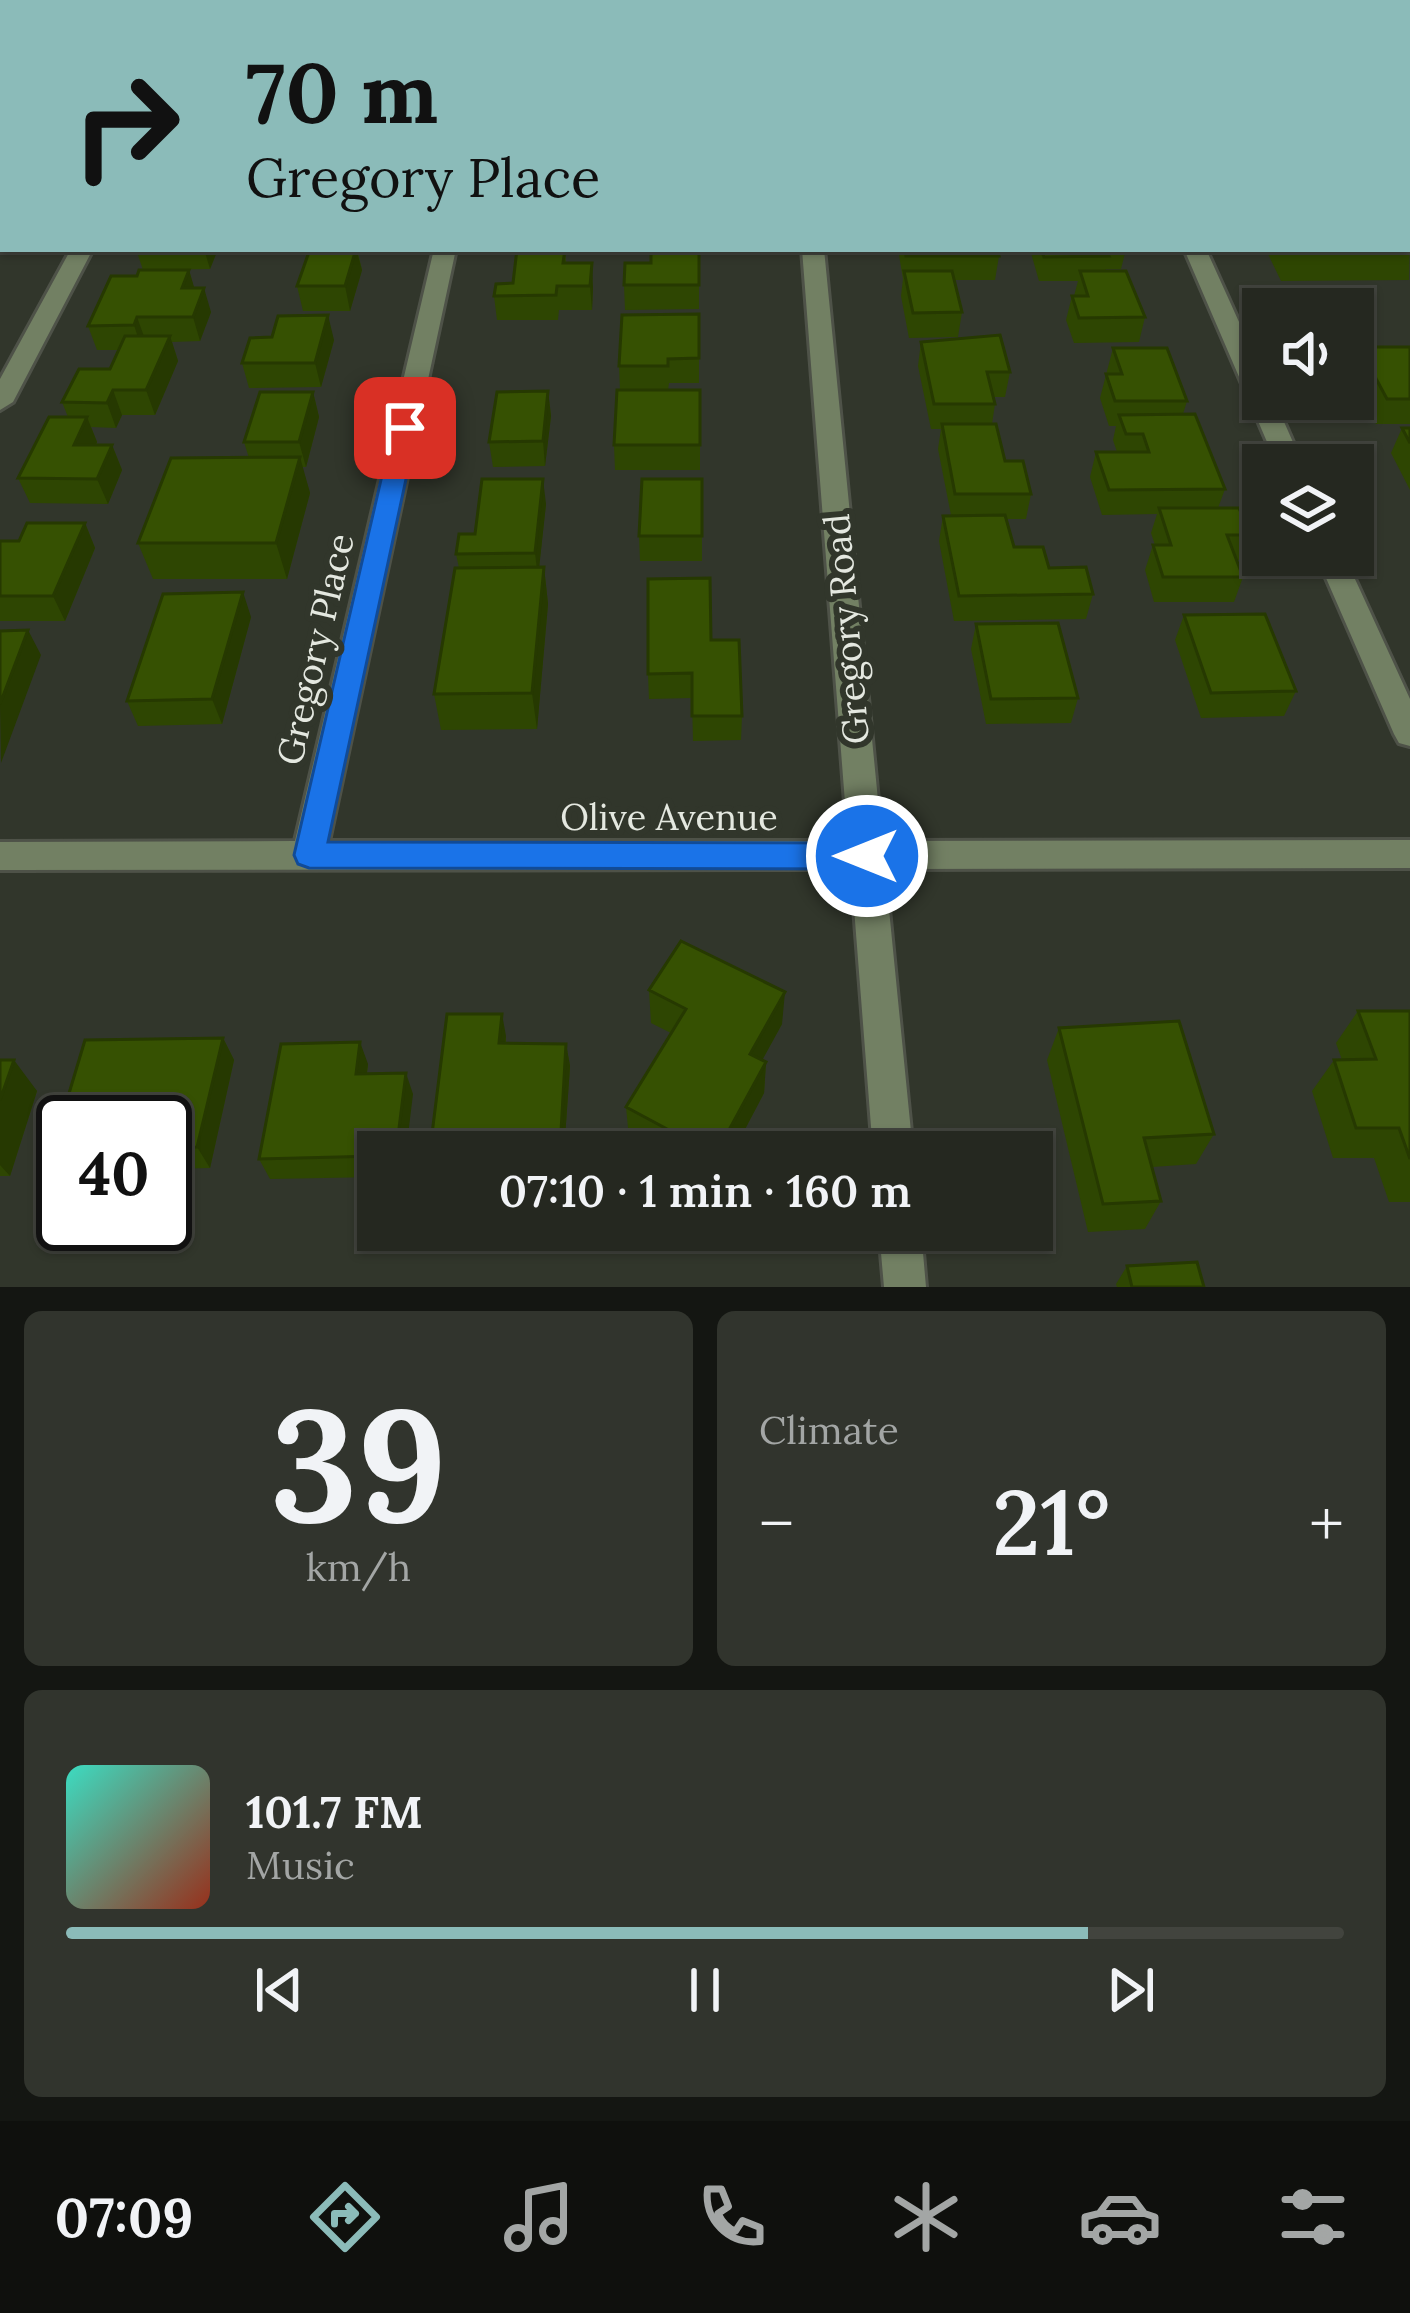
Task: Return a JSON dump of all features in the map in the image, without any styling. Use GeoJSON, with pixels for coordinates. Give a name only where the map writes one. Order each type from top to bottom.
{"type":"FeatureCollection","features":[{"type":"Feature","properties":{"kind":"street"},"geometry":{"type":"LineString","coordinates":[[0,402],[80,252]]}},
{"type":"Feature","properties":{"kind":"street","name":"Gregory Place"},"geometry":{"type":"LineString","coordinates":[[309,855],[444,252]]}},
{"type":"Feature","properties":{"kind":"street","name":"Gregory Road"},"geometry":{"type":"LineString","coordinates":[[813,252],[891,1131]]}},
{"type":"Feature","properties":{"kind":"street"},"geometry":{"type":"LineString","coordinates":[[1196,252],[1282,444]]}},
{"type":"Feature","properties":{"kind":"street"},"geometry":{"type":"LineString","coordinates":[[1339,576],[1410,734]]}},
{"type":"Feature","properties":{"kind":"street","name":"Olive Avenue"},"geometry":{"type":"LineString","coordinates":[[0,856],[1410,854]]}},
{"type":"Feature","properties":{"kind":"street"},"geometry":{"type":"LineString","coordinates":[[901,1251],[904,1287]]}},
{"type":"Feature","properties":{"kind":"building"},"geometry":{"type":"Polygon","coordinates":[[[309,252],[355,252],[345,286],[297,286],[309,252]]]}},
{"type":"Feature","properties":{"kind":"building"},"geometry":{"type":"Polygon","coordinates":[[[517,252],[565,252],[563,263],[592,263],[590,286],[557,286],[556,295],[494,296],[496,284],[513,283],[517,252]]]}},
{"type":"Feature","properties":{"kind":"building"},"geometry":{"type":"Polygon","coordinates":[[[651,252],[699,252],[699,285],[624,285],[625,263],[651,263],[651,252]]]}},
{"type":"Feature","properties":{"kind":"building"},"geometry":{"type":"Polygon","coordinates":[[[905,252],[998,252],[999,256],[906,256],[905,252]]]}},
{"type":"Feature","properties":{"kind":"building"},"geometry":{"type":"Polygon","coordinates":[[[1042,252],[1107,252],[1109,256],[1044,257],[1042,252]]]}},
{"type":"Feature","properties":{"kind":"building"},"geometry":{"type":"Polygon","coordinates":[[[139,270],[189,270],[182,288],[204,288],[193,317],[137,317],[134,325],[88,326],[111,276],[137,276],[139,270]]]}},
{"type":"Feature","properties":{"kind":"building"},"geometry":{"type":"Polygon","coordinates":[[[904,271],[952,271],[962,312],[913,313],[904,271]]]}},
{"type":"Feature","properties":{"kind":"building"},"geometry":{"type":"Polygon","coordinates":[[[1080,271],[1126,271],[1145,317],[1079,318],[1072,296],[1088,296],[1080,271]]]}},
{"type":"Feature","properties":{"kind":"building"},"geometry":{"type":"Polygon","coordinates":[[[699,314],[699,358],[668,359],[668,366],[619,366],[622,315],[699,314]]]}},
{"type":"Feature","properties":{"kind":"building"},"geometry":{"type":"Polygon","coordinates":[[[328,315],[315,363],[242,363],[250,338],[272,337],[278,316],[328,315]]]}},
{"type":"Feature","properties":{"kind":"building"},"geometry":{"type":"Polygon","coordinates":[[[1000,335],[1010,372],[987,372],[995,404],[934,404],[921,342],[1000,335]]]}},
{"type":"Feature","properties":{"kind":"building"},"geometry":{"type":"Polygon","coordinates":[[[125,336],[170,336],[146,390],[113,390],[107,403],[62,402],[79,369],[110,369],[125,336]]]}},
{"type":"Feature","properties":{"kind":"building"},"geometry":{"type":"Polygon","coordinates":[[[1374,347],[1410,347],[1410,399],[1387,399],[1374,375],[1374,347]]]}},
{"type":"Feature","properties":{"kind":"building"},"geometry":{"type":"Polygon","coordinates":[[[1113,348],[1167,348],[1187,401],[1115,401],[1106,374],[1122,374],[1113,348]]]}},
{"type":"Feature","properties":{"kind":"building"},"geometry":{"type":"Polygon","coordinates":[[[617,390],[700,390],[700,445],[614,445],[617,390]]]}},
{"type":"Feature","properties":{"kind":"building"},"geometry":{"type":"Polygon","coordinates":[[[548,391],[543,441],[489,442],[497,392],[548,391]]]}},
{"type":"Feature","properties":{"kind":"building"},"geometry":{"type":"Polygon","coordinates":[[[260,392],[313,392],[299,442],[244,442],[260,392]]]}},
{"type":"Feature","properties":{"kind":"building"},"geometry":{"type":"Polygon","coordinates":[[[1195,414],[1225,489],[1109,490],[1096,452],[1149,452],[1143,434],[1126,434],[1119,415],[1195,414]]]}},
{"type":"Feature","properties":{"kind":"building"},"geometry":{"type":"Polygon","coordinates":[[[49,417],[87,417],[74,445],[112,445],[97,479],[18,478],[49,417]]]}},
{"type":"Feature","properties":{"kind":"building"},"geometry":{"type":"Polygon","coordinates":[[[942,424],[996,424],[1005,461],[1023,461],[1031,494],[955,494],[942,424]]]}},
{"type":"Feature","properties":{"kind":"building"},"geometry":{"type":"Polygon","coordinates":[[[300,457],[276,543],[138,543],[171,458],[300,457]]]}},
{"type":"Feature","properties":{"kind":"building"},"geometry":{"type":"Polygon","coordinates":[[[482,479],[543,479],[535,553],[456,554],[459,534],[475,534],[482,479]]]}},
{"type":"Feature","properties":{"kind":"building"},"geometry":{"type":"Polygon","coordinates":[[[642,479],[702,479],[702,536],[639,536],[642,479]]]}},
{"type":"Feature","properties":{"kind":"building"},"geometry":{"type":"Polygon","coordinates":[[[1159,508],[1239,508],[1242,535],[1227,535],[1243,577],[1163,577],[1153,545],[1171,545],[1159,508]]]}},
{"type":"Feature","properties":{"kind":"building"},"geometry":{"type":"Polygon","coordinates":[[[1005,515],[1014,547],[1043,547],[1049,568],[1086,567],[1093,594],[959,596],[943,516],[1005,515]]]}},
{"type":"Feature","properties":{"kind":"building"},"geometry":{"type":"Polygon","coordinates":[[[27,523],[85,523],[53,596],[0,596],[0,541],[19,541],[27,523]]]}},
{"type":"Feature","properties":{"kind":"building"},"geometry":{"type":"Polygon","coordinates":[[[544,567],[532,693],[434,694],[455,568],[544,567]]]}},
{"type":"Feature","properties":{"kind":"building"},"geometry":{"type":"Polygon","coordinates":[[[710,578],[711,640],[739,640],[742,716],[692,716],[692,673],[648,674],[648,579],[710,578]]]}},
{"type":"Feature","properties":{"kind":"building"},"geometry":{"type":"Polygon","coordinates":[[[243,592],[212,699],[127,701],[163,594],[243,592]]]}},
{"type":"Feature","properties":{"kind":"building"},"geometry":{"type":"Polygon","coordinates":[[[1265,614],[1296,691],[1211,693],[1184,615],[1265,614]]]}},
{"type":"Feature","properties":{"kind":"building"},"geometry":{"type":"Polygon","coordinates":[[[1058,623],[1078,698],[991,699],[976,624],[1058,623]]]}},
{"type":"Feature","properties":{"kind":"building"},"geometry":{"type":"Polygon","coordinates":[[[28,630],[0,704],[0,631],[28,630]]]}},
{"type":"Feature","properties":{"kind":"building"},"geometry":{"type":"Polygon","coordinates":[[[681,941],[785,992],[750,1054],[766,1062],[728,1131],[671,1131],[626,1107],[686,1009],[649,990],[681,941]]]}},
{"type":"Feature","properties":{"kind":"building"},"geometry":{"type":"Polygon","coordinates":[[[1358,1011],[1410,1011],[1410,1159],[1399,1128],[1356,1128],[1334,1060],[1376,1059],[1358,1011]]]}},
{"type":"Feature","properties":{"kind":"building"},"geometry":{"type":"Polygon","coordinates":[[[447,1014],[502,1014],[499,1043],[566,1044],[561,1131],[432,1131],[447,1014]]]}},
{"type":"Feature","properties":{"kind":"building"},"geometry":{"type":"Polygon","coordinates":[[[1179,1021],[1214,1134],[1144,1138],[1161,1201],[1103,1204],[1059,1028],[1179,1021]]]}},
{"type":"Feature","properties":{"kind":"building"},"geometry":{"type":"Polygon","coordinates":[[[223,1038],[197,1147],[192,1147],[192,1095],[68,1095],[85,1040],[223,1038]]]}},
{"type":"Feature","properties":{"kind":"building"},"geometry":{"type":"Polygon","coordinates":[[[360,1042],[356,1074],[406,1073],[399,1131],[357,1131],[357,1157],[259,1159],[281,1044],[360,1042]]]}},
{"type":"Feature","properties":{"kind":"building"},"geometry":{"type":"Polygon","coordinates":[[[0,1060],[14,1060],[0,1100],[0,1060]]]}},
{"type":"Feature","properties":{"kind":"building"},"geometry":{"type":"Polygon","coordinates":[[[1197,1262],[1204,1287],[1132,1287],[1127,1266],[1197,1262]]]}},
{"type":"Feature","properties":{"kind":"route"},"geometry":{"type":"LineString","coordinates":[[405,428],[309,855],[867,856]]}}]}
